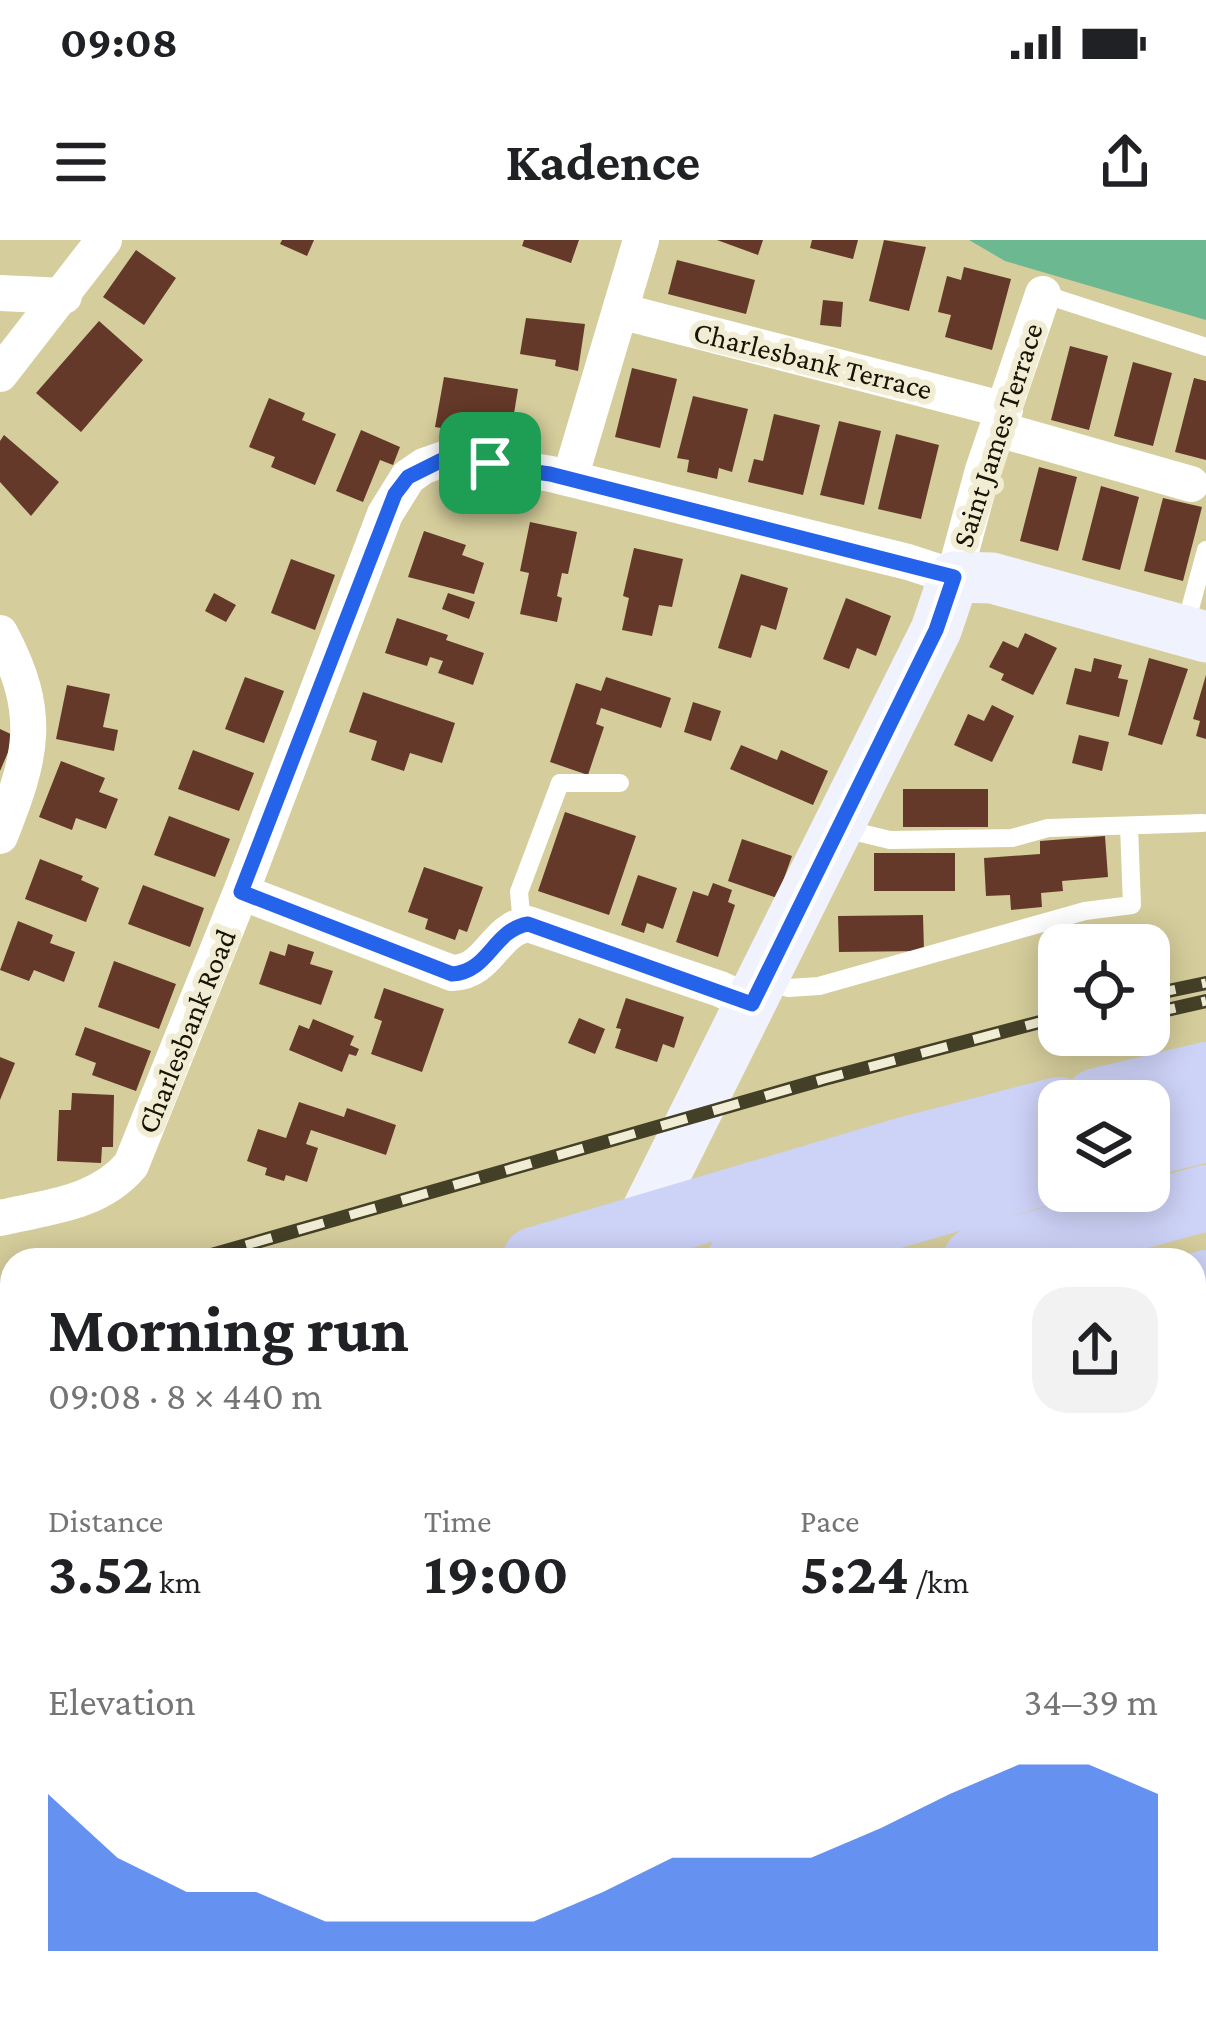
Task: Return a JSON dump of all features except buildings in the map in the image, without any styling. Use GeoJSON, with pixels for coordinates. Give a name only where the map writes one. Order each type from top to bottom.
{"type":"FeatureCollection","features":[{"type":"Feature","properties":{"kind":"highway"},"geometry":{"type":"LineString","coordinates":[[1170,1084],[1206,1075]]}},
{"type":"Feature","properties":{"kind":"highway"},"geometry":{"type":"LineString","coordinates":[[575,1248],[1038,1115]]}},
{"type":"Feature","properties":{"kind":"highway"},"geometry":{"type":"LineString","coordinates":[[1170,1138],[1206,1129]]}},
{"type":"Feature","properties":{"kind":"highway"},"geometry":{"type":"LineString","coordinates":[[782,1248],[1038,1174]]}},
{"type":"Feature","properties":{"kind":"highway"},"geometry":{"type":"LineString","coordinates":[[1021,1248],[1206,1198]]}},
{"type":"Feature","properties":{"kind":"street"},"geometry":{"type":"LineString","coordinates":[[0,374],[104,240]]}},
{"type":"Feature","properties":{"kind":"street"},"geometry":{"type":"LineString","coordinates":[[570,478],[641,240]]}},
{"type":"Feature","properties":{"kind":"street"},"geometry":{"type":"LineString","coordinates":[[0,293],[64,296]]}},
{"type":"Feature","properties":{"kind":"street","name":"Saint James Terrace"},"geometry":{"type":"LineString","coordinates":[[954,577],[965,529],[1043,294]]}},
{"type":"Feature","properties":{"kind":"street","name":"Charlesbank Terrace"},"geometry":{"type":"LineString","coordinates":[[620,311],[1002,420],[1191,484]]}},
{"type":"Feature","properties":{"kind":"street","name":"Charlesbank Road"},"geometry":{"type":"LineString","coordinates":[[0,1217],[91,1196],[113,1184],[130,1165],[241,892],[385,514],[408,477],[444,459],[570,478],[954,577],[992,578],[1195,634]]}},
{"type":"Feature","properties":{"kind":"street"},"geometry":{"type":"LineString","coordinates":[[629,1248],[925,652],[954,577]]}},
{"type":"Feature","properties":{"kind":"street","name":"Charlesbank Road"},"geometry":{"type":"LineString","coordinates":[[925,652],[948,627],[979,609],[1019,600],[1086,605]]}},
{"type":"Feature","properties":{"kind":"street"},"geometry":{"type":"LineString","coordinates":[[0,633],[16,668],[29,724],[29,756],[0,836]]}},
{"type":"Feature","properties":{"kind":"street"},"geometry":{"type":"LineString","coordinates":[[241,892],[452,974],[467,973],[480,965],[503,936],[523,925],[544,927],[758,992]]}},
{"type":"Feature","properties":{"kind":"lane"},"geometry":{"type":"LineString","coordinates":[[1043,294],[1206,346]]}},
{"type":"Feature","properties":{"kind":"lane"},"geometry":{"type":"LineString","coordinates":[[1195,634],[1206,550]]}},
{"type":"Feature","properties":{"kind":"lane"},"geometry":{"type":"LineString","coordinates":[[523,925],[519,892],[560,783],[620,783]]}},
{"type":"Feature","properties":{"kind":"lane"},"geometry":{"type":"LineString","coordinates":[[840,827],[890,839],[1012,838],[1048,828],[1203,823]]}},
{"type":"Feature","properties":{"kind":"lane"},"geometry":{"type":"LineString","coordinates":[[758,992],[819,986],[1085,911],[1132,905],[1129,826]]}},
{"type":"Feature","properties":{"kind":"green space"},"geometry":{"type":"Polygon","coordinates":[[[969,240],[1206,240],[1206,320],[1005,261],[969,240]]]}},
{"type":"Feature","properties":{"kind":"railway"},"geometry":{"type":"LineString","coordinates":[[1170,991],[1206,983]]}},
{"type":"Feature","properties":{"kind":"railway"},"geometry":{"type":"LineString","coordinates":[[1170,1009],[1206,1001]]}},
{"type":"Feature","properties":{"kind":"railway"},"geometry":{"type":"LineString","coordinates":[[236,1248],[1038,1023]]}},
{"type":"Feature","properties":{"kind":"route"},"geometry":{"type":"LineString","coordinates":[[444,459],[490,463],[570,478],[954,577],[936,630],[752,1004],[528,924],[514,926],[480,965],[467,973],[452,974],[241,892],[395,494],[408,477],[444,459]]}}]}
